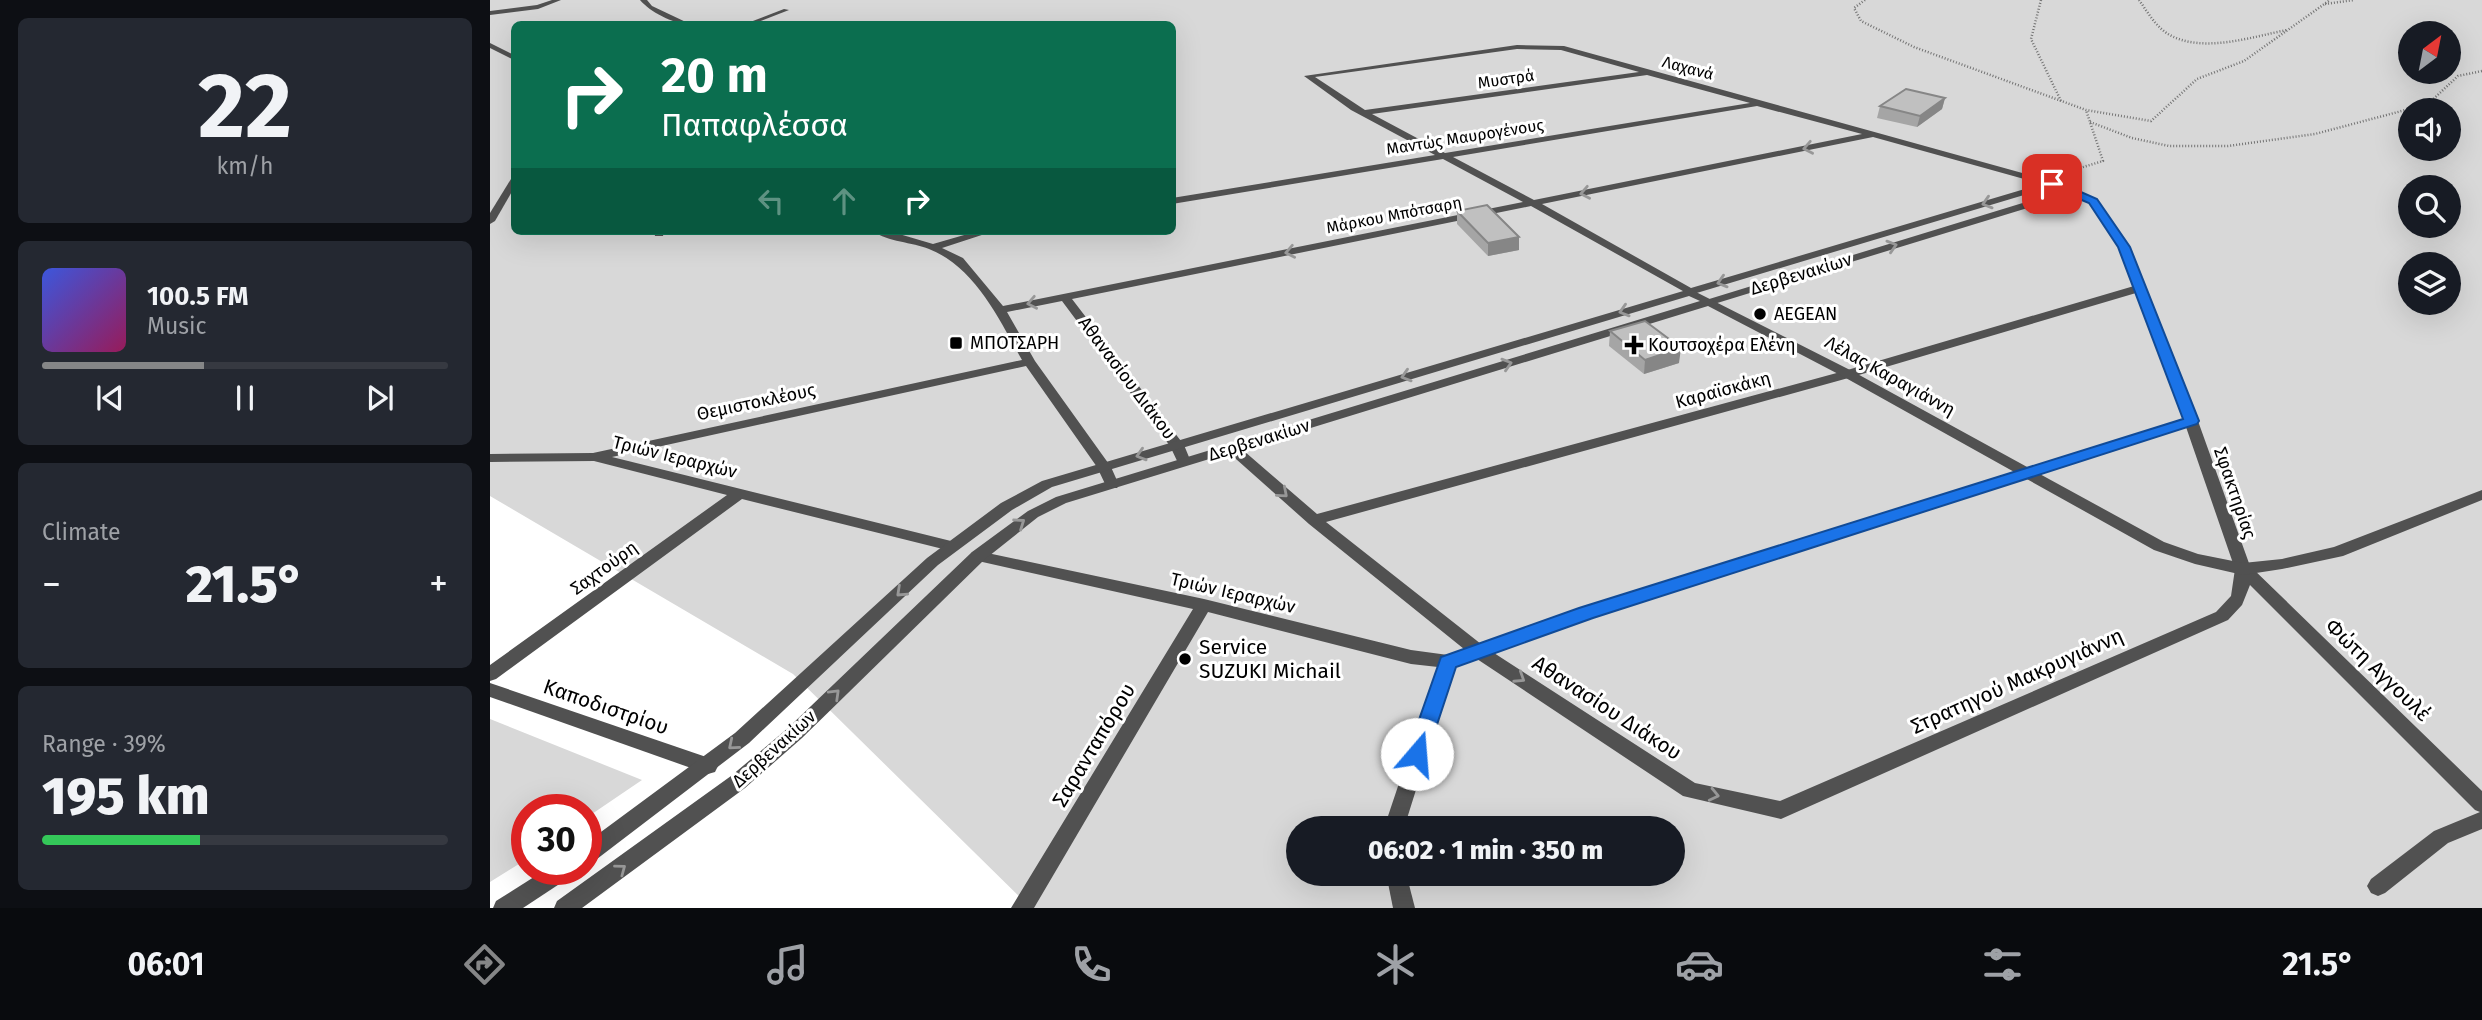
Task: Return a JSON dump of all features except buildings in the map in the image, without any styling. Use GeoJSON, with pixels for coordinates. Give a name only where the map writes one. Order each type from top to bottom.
{"type":"FeatureCollection","features":[{"type":"Feature","properties":{"kind":"street"},"geometry":{"type":"LineString","coordinates":[[490,13],[538,7],[558,0]]}},
{"type":"Feature","properties":{"kind":"street"},"geometry":{"type":"LineString","coordinates":[[643,0],[650,7],[680,21]]}},
{"type":"Feature","properties":{"kind":"street"},"geometry":{"type":"LineString","coordinates":[[756,21],[786,9]]}},
{"type":"Feature","properties":{"kind":"street"},"geometry":{"type":"LineString","coordinates":[[490,45],[511,56]]}},
{"type":"Feature","properties":{"kind":"street","name":"Λαχανά"},"geometry":{"type":"LineString","coordinates":[[1308,76],[1435,57],[1541,46],[1561,48],[2052,184]]}},
{"type":"Feature","properties":{"kind":"street","name":"Μυστρά"},"geometry":{"type":"LineString","coordinates":[[1364,113],[1651,73]]}},
{"type":"Feature","properties":{"kind":"street","name":"Λέλας Καραγιάννη"},"geometry":{"type":"LineString","coordinates":[[1308,76],[1364,113],[1533,203],[1690,292],[1848,374],[2159,545],[2195,559],[2243,569],[2337,552],[2482,495]]}},
{"type":"Feature","properties":{"kind":"street","name":"Μαντώς Μαυρογένους"},"geometry":{"type":"LineString","coordinates":[[1176,200],[1762,103]]}},
{"type":"Feature","properties":{"kind":"street","name":"Μάρκου Μπότσαρη"},"geometry":{"type":"LineString","coordinates":[[1000,310],[1875,134]]}},
{"type":"Feature","properties":{"kind":"street","name":"Σφακτηρίας"},"geometry":{"type":"LineString","coordinates":[[2052,184],[2093,201],[2124,247],[2192,421],[2243,569]]}},
{"type":"Feature","properties":{"kind":"street","name":"Δερβενακίων"},"geometry":{"type":"LineString","coordinates":[[602,843],[708,766],[763,721],[951,545],[1012,501],[1047,484],[2052,184]]}},
{"type":"Feature","properties":{"kind":"street"},"geometry":{"type":"LineString","coordinates":[[490,221],[511,186]]}},
{"type":"Feature","properties":{"kind":"street","name":"Δερβενακίων"},"geometry":{"type":"LineString","coordinates":[[565,908],[738,782],[795,733],[978,556],[1033,514],[1061,500],[2073,191]]}},
{"type":"Feature","properties":{"kind":"street"},"geometry":{"type":"LineString","coordinates":[[892,235],[933,247],[959,260],[1000,310],[1029,362],[1104,467],[1112,485]]}},
{"type":"Feature","properties":{"kind":"street"},"geometry":{"type":"LineString","coordinates":[[933,247],[975,235]]}},
{"type":"Feature","properties":{"kind":"street","name":"Καραϊσκάκη"},"geometry":{"type":"LineString","coordinates":[[1314,520],[1848,374],[2140,288]]}},
{"type":"Feature","properties":{"kind":"street","name":"Αθανασίου Διάκου"},"geometry":{"type":"LineString","coordinates":[[1065,297],[1177,445],[1184,462]]}},
{"type":"Feature","properties":{"kind":"street","name":"Θεμιστοκλέους"},"geometry":{"type":"LineString","coordinates":[[490,458],[593,457],[1029,362]]}},
{"type":"Feature","properties":{"kind":"street","name":"Τριών Ιεραρχών"},"geometry":{"type":"LineString","coordinates":[[978,556],[1204,605],[1411,657],[1448,662],[1586,613],[2192,421]]}},
{"type":"Feature","properties":{"kind":"street","name":"Αθανασίου Διάκου"},"geometry":{"type":"LineString","coordinates":[[1232,448],[1314,520],[1478,651],[1690,790],[1781,810]]}},
{"type":"Feature","properties":{"kind":"street","name":"Τριών Ιεραρχών"},"geometry":{"type":"LineString","coordinates":[[593,457],[951,545]]}},
{"type":"Feature","properties":{"kind":"street","name":"Σαχτούρη"},"geometry":{"type":"LineString","coordinates":[[490,674],[740,493]]}},
{"type":"Feature","properties":{"kind":"street","name":"Φώτη Αγγουλέ"},"geometry":{"type":"LineString","coordinates":[[2243,569],[2482,804]]}},
{"type":"Feature","properties":{"kind":"street","name":"Στρατηγού Μακρυγιάννη"},"geometry":{"type":"LineString","coordinates":[[1781,810],[2222,616],[2242,595],[2243,569]]}},
{"type":"Feature","properties":{"kind":"street","name":"Σαρανταπόρου"},"geometry":{"type":"LineString","coordinates":[[1022,908],[1204,605]]}},
{"type":"Feature","properties":{"kind":"street"},"geometry":{"type":"LineString","coordinates":[[1398,816],[1448,662]]}},
{"type":"Feature","properties":{"kind":"street","name":"Καποδιστρίου"},"geometry":{"type":"LineString","coordinates":[[490,690],[708,766]]}},
{"type":"Feature","properties":{"kind":"street"},"geometry":{"type":"LineString","coordinates":[[2378,886],[2441,837],[2482,820]]}},
{"type":"Feature","properties":{"kind":"street"},"geometry":{"type":"LineString","coordinates":[[504,908],[540,885]]}},
{"type":"Feature","properties":{"kind":"street"},"geometry":{"type":"LineString","coordinates":[[1399,886],[1404,908]]}},
{"type":"Feature","properties":{"kind":"path"},"geometry":{"type":"LineString","coordinates":[[1865,0],[1854,8],[1861,21],[1914,47],[2086,110],[2151,121],[2197,79],[2244,61],[2329,0]]}},
{"type":"Feature","properties":{"kind":"path"},"geometry":{"type":"LineString","coordinates":[[2040,0],[2031,39],[2062,102]]}},
{"type":"Feature","properties":{"kind":"path"},"geometry":{"type":"LineString","coordinates":[[2139,0],[2165,33],[2184,40],[2211,43],[2288,30]]}},
{"type":"Feature","properties":{"kind":"path"},"geometry":{"type":"LineString","coordinates":[[2324,4],[2354,0]]}},
{"type":"Feature","properties":{"kind":"path"},"geometry":{"type":"LineString","coordinates":[[2090,122],[2132,138],[2169,146],[2228,146],[2315,134],[2428,104],[2458,76],[2482,71]]}},
{"type":"Feature","properties":{"kind":"path"},"geometry":{"type":"LineString","coordinates":[[2080,168],[2104,161],[2086,110]]}},
{"type":"Feature","properties":{"kind":"shaded area"},"geometry":{"type":"Polygon","coordinates":[[[490,0],[2482,0],[2482,908],[1031,908],[793,674],[490,496],[490,0]]]}},
{"type":"Feature","properties":{"kind":"shaded area"},"geometry":{"type":"Polygon","coordinates":[[[490,719],[642,780],[602,807],[602,794],[511,794],[511,869],[490,882],[490,719]]]}},
{"type":"Feature","properties":{"kind":"place","name":"AEGEAN"},"geometry":{"type":"Point","coordinates":[1760,314]}},
{"type":"Feature","properties":{"kind":"place","name":"ΜΠΟΤΣΑΡΗ"},"geometry":{"type":"Point","coordinates":[956,343]}},
{"type":"Feature","properties":{"kind":"place","name":"Κουτσοχέρα Ελένη"},"geometry":{"type":"Point","coordinates":[1634,345]}},
{"type":"Feature","properties":{"kind":"place","name":"Service SUZUKI Michail"},"geometry":{"type":"Point","coordinates":[1185,659]}},
{"type":"Feature","properties":{"kind":"route"},"geometry":{"type":"LineString","coordinates":[[1417,754],[1448,662],[1586,613],[2192,421],[2124,247],[2093,201],[2052,184]]}}]}
